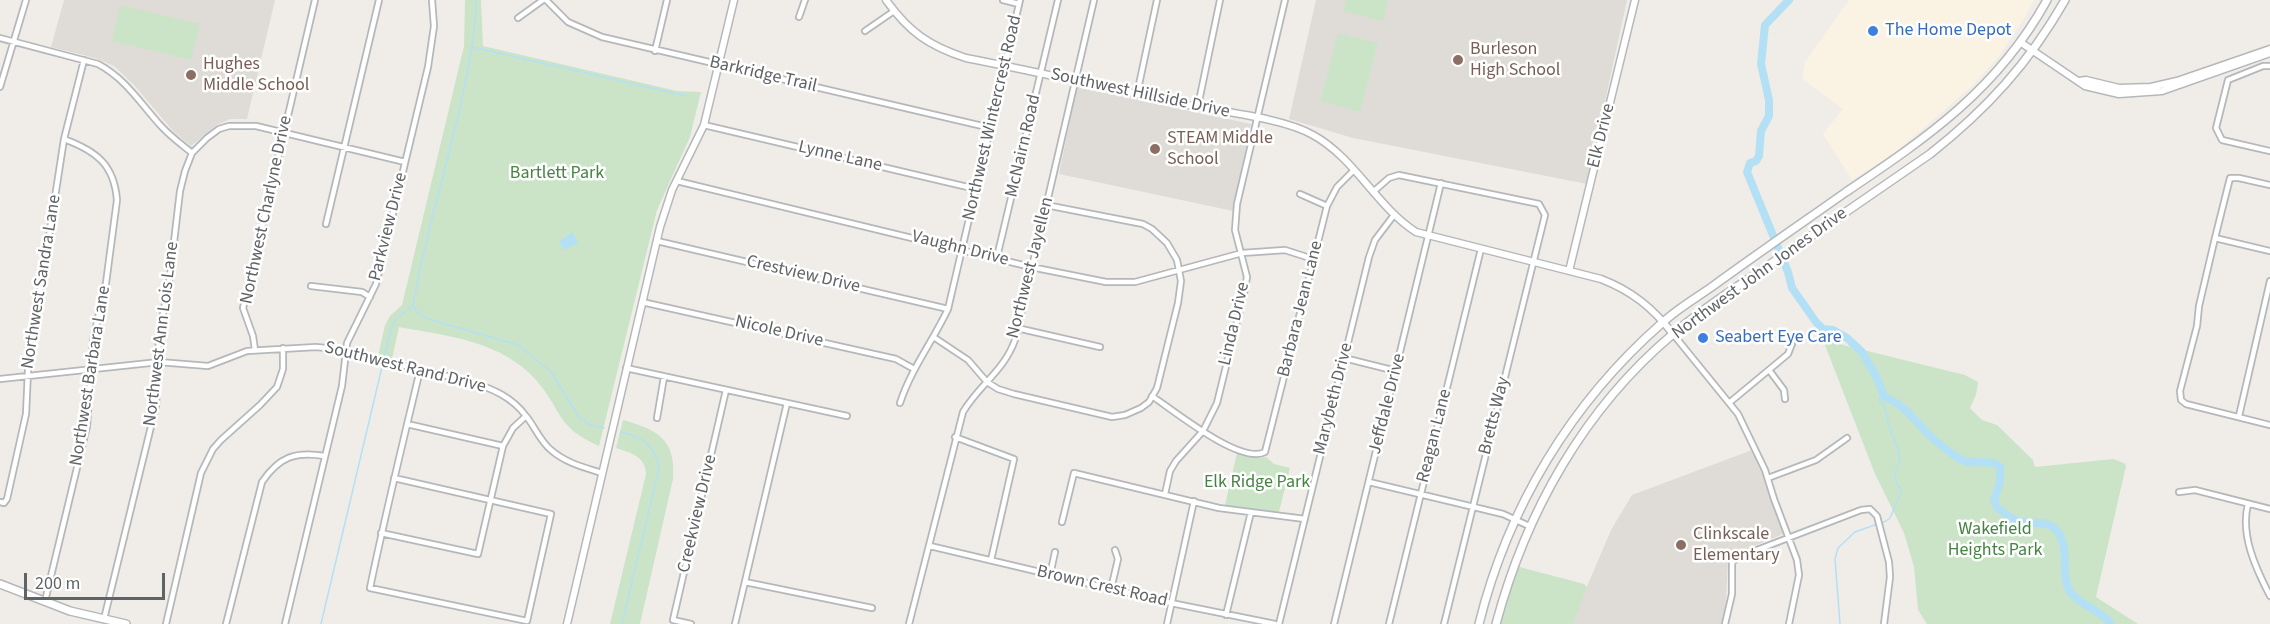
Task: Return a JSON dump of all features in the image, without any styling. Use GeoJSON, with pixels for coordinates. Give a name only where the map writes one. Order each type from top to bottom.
{"type":"FeatureCollection","features":[{"type":"Feature","properties":{"kind":"main road","name":"Northwest John Jones Drive"},"geometry":{"type":"LineString","coordinates":[[1479,624],[1495,569],[1537,475],[1569,425],[1596,389],[1663,322],[1750,258],[1881,169],[1951,118],[1979,91],[2020,42],[2047,0]]}},
{"type":"Feature","properties":{"kind":"main road","name":"Northwest John Jones Drive"},"geometry":{"type":"LineString","coordinates":[[1496,624],[1510,574],[1529,526],[1551,483],[1581,436],[1628,379],[1673,334],[1960,131],[1995,97],[2033,51],[2065,0]]}},
{"type":"Feature","properties":{"kind":"main road"},"geometry":{"type":"LineString","coordinates":[[1881,169],[1889,183]]}},
{"type":"Feature","properties":{"kind":"main road"},"geometry":{"type":"LineString","coordinates":[[0,584],[70,611],[126,624]]}},
{"type":"Feature","properties":{"kind":"street"},"geometry":{"type":"LineString","coordinates":[[0,87],[26,0]]}},
{"type":"Feature","properties":{"kind":"street","name":"Northwest Charlyne Drive"},"geometry":{"type":"LineString","coordinates":[[255,350],[253,336],[243,308],[315,0]]}},
{"type":"Feature","properties":{"kind":"street"},"geometry":{"type":"LineString","coordinates":[[326,224],[379,0]]}},
{"type":"Feature","properties":{"kind":"street","name":"Parkview Drive"},"geometry":{"type":"LineString","coordinates":[[285,624],[342,386],[351,333],[370,297],[379,273],[432,45],[432,0]]}},
{"type":"Feature","properties":{"kind":"street"},"geometry":{"type":"LineString","coordinates":[[518,18],[544,0]]}},
{"type":"Feature","properties":{"kind":"street","name":"Barkridge Trail"},"geometry":{"type":"LineString","coordinates":[[544,0],[568,22],[602,37],[991,128]]}},
{"type":"Feature","properties":{"kind":"street"},"geometry":{"type":"LineString","coordinates":[[655,51],[667,0]]}},
{"type":"Feature","properties":{"kind":"street"},"geometry":{"type":"LineString","coordinates":[[567,624],[657,241],[672,190],[704,125],[734,0]]}},
{"type":"Feature","properties":{"kind":"street"},"geometry":{"type":"LineString","coordinates":[[799,17],[805,0]]}},
{"type":"Feature","properties":{"kind":"street","name":"Southwest Hillside Drive"},"geometry":{"type":"LineString","coordinates":[[886,0],[916,33],[940,49],[966,58],[1288,125],[1306,131],[1329,146],[1394,215],[1416,232],[1601,279],[1622,287],[1644,302],[1673,334]]}},
{"type":"Feature","properties":{"kind":"street"},"geometry":{"type":"LineString","coordinates":[[1003,0],[1020,2]]}},
{"type":"Feature","properties":{"kind":"street","name":"McNairn Road"},"geometry":{"type":"LineString","coordinates":[[997,257],[1058,0]]}},
{"type":"Feature","properties":{"kind":"street","name":"Northwest Jayellen"},"geometry":{"type":"LineString","coordinates":[[909,624],[963,412],[970,400],[1005,362],[1010,352],[1094,0]]}},
{"type":"Feature","properties":{"kind":"street"},"geometry":{"type":"LineString","coordinates":[[1137,94],[1157,0]]}},
{"type":"Feature","properties":{"kind":"street"},"geometry":{"type":"LineString","coordinates":[[1198,106],[1220,0]]}},
{"type":"Feature","properties":{"kind":"street","name":"Linda Drive"},"geometry":{"type":"LineString","coordinates":[[1165,494],[1170,471],[1203,431],[1217,403],[1244,293],[1247,277],[1235,230],[1236,215],[1285,0]]}},
{"type":"Feature","properties":{"kind":"street","name":"Elk Drive"},"geometry":{"type":"LineString","coordinates":[[1569,271],[1635,0]]}},
{"type":"Feature","properties":{"kind":"street","name":"Northwest Wintercrest Road"},"geometry":{"type":"LineString","coordinates":[[900,403],[914,369],[935,338],[948,309],[1020,2]]}},
{"type":"Feature","properties":{"kind":"street"},"geometry":{"type":"LineString","coordinates":[[865,30],[894,11]]}},
{"type":"Feature","properties":{"kind":"street"},"geometry":{"type":"LineString","coordinates":[[0,38],[98,64],[117,75],[166,132],[192,153],[219,129],[229,126],[256,126],[405,162]]}},
{"type":"Feature","properties":{"kind":"street"},"geometry":{"type":"LineString","coordinates":[[2020,42],[2085,86],[2112,93],[2155,92],[2173,88],[2270,54]]}},
{"type":"Feature","properties":{"kind":"street"},"geometry":{"type":"LineString","coordinates":[[2079,81],[2086,80],[2119,88],[2151,87],[2177,81],[2270,49]]}},
{"type":"Feature","properties":{"kind":"street","name":"Northwest Sandra Lane"},"geometry":{"type":"LineString","coordinates":[[2,502],[7,499],[26,414],[29,349],[64,139],[84,60]]}},
{"type":"Feature","properties":{"kind":"street"},"geometry":{"type":"LineString","coordinates":[[2270,66],[2264,66],[2228,80],[2216,128],[2222,140],[2270,151]]}},
{"type":"Feature","properties":{"kind":"street","name":"Lynne Lane"},"geometry":{"type":"LineString","coordinates":[[704,125],[976,189]]}},
{"type":"Feature","properties":{"kind":"street","name":"Northwest Barbara Lane"},"geometry":{"type":"LineString","coordinates":[[45,601],[87,426],[93,340],[106,283],[117,200],[116,186],[105,163],[92,152],[64,139]]}},
{"type":"Feature","properties":{"kind":"street","name":"Northwest Ann Lois Lane"},"geometry":{"type":"LineString","coordinates":[[104,619],[156,406],[159,336],[170,276],[180,190],[192,153]]}},
{"type":"Feature","properties":{"kind":"street","name":"Barbara Jean Lane"},"geometry":{"type":"LineString","coordinates":[[1203,431],[1229,447],[1258,455],[1267,450],[1327,206],[1337,188],[1353,171]]}},
{"type":"Feature","properties":{"kind":"street"},"geometry":{"type":"LineString","coordinates":[[1373,192],[1394,175],[1441,183]]}},
{"type":"Feature","properties":{"kind":"street"},"geometry":{"type":"LineString","coordinates":[[2270,185],[2230,178],[2180,391],[2181,400],[2186,404],[2270,425]]}},
{"type":"Feature","properties":{"kind":"street","name":"Vaughn Drive"},"geometry":{"type":"LineString","coordinates":[[677,181],[963,248],[1031,267],[1106,282],[1135,282],[1242,254],[1285,250],[1313,259]]}},
{"type":"Feature","properties":{"kind":"street","name":"Bretts Way"},"geometry":{"type":"LineString","coordinates":[[1441,183],[1539,204],[1545,214],[1444,624]]}},
{"type":"Feature","properties":{"kind":"street","name":"Jeffdale Drive"},"geometry":{"type":"LineString","coordinates":[[1334,624],[1441,183]]}},
{"type":"Feature","properties":{"kind":"street"},"geometry":{"type":"LineString","coordinates":[[1300,194],[1327,206]]}},
{"type":"Feature","properties":{"kind":"street"},"geometry":{"type":"LineString","coordinates":[[935,338],[968,360],[987,382],[998,389],[1014,394],[1112,417],[1125,415],[1141,408],[1152,396],[1157,388],[1178,303],[1181,281],[1177,260],[1167,243],[1143,224],[1046,205]]}},
{"type":"Feature","properties":{"kind":"street","name":"Marybeth Drive"},"geometry":{"type":"LineString","coordinates":[[1277,624],[1369,257],[1379,233],[1394,215]]}},
{"type":"Feature","properties":{"kind":"street"},"geometry":{"type":"LineString","coordinates":[[2215,238],[2270,251]]}},
{"type":"Feature","properties":{"kind":"street","name":"Crestview Drive"},"geometry":{"type":"LineString","coordinates":[[657,241],[948,309]]}},
{"type":"Feature","properties":{"kind":"street","name":"Reagan Lane"},"geometry":{"type":"LineString","coordinates":[[1389,624],[1481,249]]}},
{"type":"Feature","properties":{"kind":"street"},"geometry":{"type":"LineString","coordinates":[[2239,416],[2270,281]]}},
{"type":"Feature","properties":{"kind":"street"},"geometry":{"type":"LineString","coordinates":[[311,286],[362,292],[370,297]]}},
{"type":"Feature","properties":{"kind":"street","name":"Nicole Drive"},"geometry":{"type":"LineString","coordinates":[[642,302],[896,358],[914,369]]}},
{"type":"Feature","properties":{"kind":"street"},"geometry":{"type":"LineString","coordinates":[[1017,328],[1100,347]]}},
{"type":"Feature","properties":{"kind":"street"},"geometry":{"type":"LineString","coordinates":[[1673,334],[1745,426],[1768,478],[1797,560],[1798,575],[1789,624]]}},
{"type":"Feature","properties":{"kind":"street"},"geometry":{"type":"LineString","coordinates":[[1729,403],[1788,354],[1792,344]]}},
{"type":"Feature","properties":{"kind":"street","name":"Southwest Rand Drive"},"geometry":{"type":"LineString","coordinates":[[0,379],[159,362],[208,366],[239,353],[255,350],[325,347],[492,389],[507,398],[526,416],[549,448],[582,468],[602,473]]}},
{"type":"Feature","properties":{"kind":"street"},"geometry":{"type":"LineString","coordinates":[[166,624],[201,473],[213,449],[277,387],[283,369],[283,348]]}},
{"type":"Feature","properties":{"kind":"street"},"geometry":{"type":"LineString","coordinates":[[1344,358],[1396,371]]}},
{"type":"Feature","properties":{"kind":"street"},"geometry":{"type":"LineString","coordinates":[[626,369],[847,417]]}},
{"type":"Feature","properties":{"kind":"street"},"geometry":{"type":"LineString","coordinates":[[394,478],[551,514],[527,621],[370,588],[381,533],[394,478],[420,370]]}},
{"type":"Feature","properties":{"kind":"street"},"geometry":{"type":"LineString","coordinates":[[1768,370],[1784,390],[1785,399]]}},
{"type":"Feature","properties":{"kind":"street"},"geometry":{"type":"LineString","coordinates":[[657,418],[664,377]]}},
{"type":"Feature","properties":{"kind":"street","name":"Creekview Drive"},"geometry":{"type":"LineString","coordinates":[[691,624],[673,620],[726,390]]}},
{"type":"Feature","properties":{"kind":"street"},"geometry":{"type":"LineString","coordinates":[[1152,396],[1203,431]]}},
{"type":"Feature","properties":{"kind":"street"},"geometry":{"type":"LineString","coordinates":[[735,624],[787,403]]}},
{"type":"Feature","properties":{"kind":"street"},"geometry":{"type":"LineString","coordinates":[[381,533],[478,554],[503,446],[513,428],[526,416]]}},
{"type":"Feature","properties":{"kind":"street"},"geometry":{"type":"LineString","coordinates":[[407,424],[503,446]]}},
{"type":"Feature","properties":{"kind":"street"},"geometry":{"type":"LineString","coordinates":[[956,437],[1014,459],[991,560]]}},
{"type":"Feature","properties":{"kind":"street"},"geometry":{"type":"LineString","coordinates":[[1768,478],[1816,460],[1847,438]]}},
{"type":"Feature","properties":{"kind":"street"},"geometry":{"type":"LineString","coordinates":[[226,624],[262,482],[277,465],[293,455],[308,453],[325,456]]}},
{"type":"Feature","properties":{"kind":"street"},"geometry":{"type":"LineString","coordinates":[[1062,522],[1074,473],[1219,508],[1305,519]]}},
{"type":"Feature","properties":{"kind":"street"},"geometry":{"type":"LineString","coordinates":[[1369,482],[1516,518],[1529,526]]}},
{"type":"Feature","properties":{"kind":"street"},"geometry":{"type":"LineString","coordinates":[[2180,492],[2195,490],[2270,509]]}},
{"type":"Feature","properties":{"kind":"street"},"geometry":{"type":"LineString","coordinates":[[1167,624],[1194,501]]}},
{"type":"Feature","properties":{"kind":"street"},"geometry":{"type":"LineString","coordinates":[[2248,504],[2246,526],[2258,573],[2269,592]]}},
{"type":"Feature","properties":{"kind":"street"},"geometry":{"type":"LineString","coordinates":[[1725,624],[1731,600],[1734,560],[1739,556],[1870,509],[1877,516],[1889,562],[1890,577],[1884,624]]}},
{"type":"Feature","properties":{"kind":"street"},"geometry":{"type":"LineString","coordinates":[[1226,615],[1251,512]]}},
{"type":"Feature","properties":{"kind":"street","name":"Brown Crest Road"},"geometry":{"type":"LineString","coordinates":[[930,546],[1111,590],[1277,624]]}},
{"type":"Feature","properties":{"kind":"street"},"geometry":{"type":"LineString","coordinates":[[1111,590],[1118,559],[1115,550]]}},
{"type":"Feature","properties":{"kind":"street"},"geometry":{"type":"LineString","coordinates":[[1050,575],[1055,552]]}},
{"type":"Feature","properties":{"kind":"street"},"geometry":{"type":"LineString","coordinates":[[746,582],[872,608]]}},
{"type":"Feature","properties":{"kind":"shaded area","name":"Hughes Middle School"},"geometry":{"type":"Polygon","coordinates":[[[64,0],[275,0],[247,119],[230,119],[217,125],[191,146],[174,132],[134,85],[114,66],[95,58],[51,47],[64,0]]]}},
{"type":"Feature","properties":{"kind":"shaded area","name":"Burleson High School"},"geometry":{"type":"Polygon","coordinates":[[[1316,0],[1627,0],[1587,184],[1353,138],[1289,119],[1316,0]]]}},
{"type":"Feature","properties":{"kind":"shaded area"},"geometry":{"type":"Polygon","coordinates":[[[1849,0],[2034,0],[1998,58],[1971,87],[1896,152],[1852,180],[1823,134],[1843,109],[1802,79],[1805,62],[1849,0]]]}},
{"type":"Feature","properties":{"kind":"shaded area","name":"STEAM Middle School"},"geometry":{"type":"Polygon","coordinates":[[[1077,87],[1251,124],[1233,211],[1059,174],[1077,87]]]}},
{"type":"Feature","properties":{"kind":"shaded area","name":"Clinkscale Elementary"},"geometry":{"type":"Polygon","coordinates":[[[1752,450],[1766,482],[1783,534],[1735,554],[1728,560],[1726,603],[1721,624],[1573,624],[1611,530],[1632,495],[1752,450]]]}},
{"type":"Feature","properties":{"kind":"green space","name":"Bartlett Park"},"geometry":{"type":"Polygon","coordinates":[[[465,0],[481,0],[483,46],[677,91],[701,92],[690,137],[657,210],[599,446],[585,439],[567,425],[537,381],[523,368],[508,357],[491,349],[455,337],[399,327],[392,359],[378,356],[385,325],[390,316],[402,305],[464,46],[465,0]]]}},
{"type":"Feature","properties":{"kind":"green space"},"geometry":{"type":"Polygon","coordinates":[[[1346,0],[1388,0],[1383,21],[1343,11],[1346,0]]]}},
{"type":"Feature","properties":{"kind":"green space"},"geometry":{"type":"Polygon","coordinates":[[[120,5],[200,24],[191,60],[112,41],[120,5]]]}},
{"type":"Feature","properties":{"kind":"green space"},"geometry":{"type":"Polygon","coordinates":[[[1338,33],[1378,43],[1360,112],[1320,101],[1338,33]]]}},
{"type":"Feature","properties":{"kind":"green space","name":"Wakefield Heights Park"},"geometry":{"type":"Polygon","coordinates":[[[1823,340],[1965,375],[1978,382],[1976,395],[1970,408],[1982,420],[1997,425],[2033,460],[2035,467],[2113,459],[2124,463],[2126,466],[2096,597],[2138,624],[1927,624],[1918,610],[1914,567],[1904,533],[1875,474],[1823,340]]]}},
{"type":"Feature","properties":{"kind":"green space"},"geometry":{"type":"Polygon","coordinates":[[[623,420],[646,428],[662,438],[668,445],[673,465],[673,479],[640,624],[610,624],[646,474],[640,459],[616,448],[623,420]]]}},
{"type":"Feature","properties":{"kind":"green space","name":"Elk Ridge Park"},"geometry":{"type":"Polygon","coordinates":[[[1237,453],[1258,458],[1266,457],[1274,464],[1290,468],[1279,512],[1225,505],[1237,453]]]}},
{"type":"Feature","properties":{"kind":"green space"},"geometry":{"type":"Polygon","coordinates":[[[1516,566],[1584,584],[1587,587],[1573,624],[1500,624],[1516,566]]]}},
{"type":"Feature","properties":{"kind":"water"},"geometry":{"type":"Polygon","coordinates":[[[572,232],[578,243],[564,250],[559,242],[572,232]]]}},
{"type":"Feature","properties":{"kind":"waterway"},"geometry":{"type":"LineString","coordinates":[[476,0],[469,64],[413,305],[416,311],[425,318],[518,345],[551,372],[579,417],[590,425],[604,428]]}},
{"type":"Feature","properties":{"kind":"waterway"},"geometry":{"type":"LineString","coordinates":[[1789,0],[1765,25],[1761,64],[1769,100],[1769,116],[1761,131],[1759,156],[1756,161],[1750,163],[1747,172],[1788,272],[1792,288],[1823,329],[1833,330],[1847,338],[1862,352],[1878,380],[1884,397],[1903,408],[1930,436],[1960,459],[1991,463],[2000,467],[1996,506],[2017,520],[2050,525],[2058,532],[2064,546],[2065,576],[2069,590],[2078,600],[2101,614],[2111,624]]}},
{"type":"Feature","properties":{"kind":"waterway"},"geometry":{"type":"LineString","coordinates":[[472,47],[687,96]]}},
{"type":"Feature","properties":{"kind":"waterway"},"geometry":{"type":"LineString","coordinates":[[321,624],[391,329],[396,319],[412,306]]}},
{"type":"Feature","properties":{"kind":"waterway"},"geometry":{"type":"LineString","coordinates":[[1840,624],[1835,559],[1838,548],[1855,532],[1890,518],[1901,492],[1901,488],[1897,486],[1895,473],[1900,461],[1898,450],[1885,408],[1879,400],[1882,393]]}},
{"type":"Feature","properties":{"kind":"waterway"},"geometry":{"type":"LineString","coordinates":[[621,432],[647,444],[659,468],[622,624]]}},
{"type":"Feature","properties":{"kind":"place","name":"The Home Depot"},"geometry":{"type":"Point","coordinates":[1873,31]}},
{"type":"Feature","properties":{"kind":"place","name":"Burleson High School"},"geometry":{"type":"Point","coordinates":[1458,60]}},
{"type":"Feature","properties":{"kind":"place","name":"Hughes Middle School"},"geometry":{"type":"Point","coordinates":[191,75]}},
{"type":"Feature","properties":{"kind":"place","name":"STEAM Middle School"},"geometry":{"type":"Point","coordinates":[1155,149]}},
{"type":"Feature","properties":{"kind":"place","name":"Seabert Eye Care"},"geometry":{"type":"Point","coordinates":[1703,338]}},
{"type":"Feature","properties":{"kind":"place","name":"Clinkscale Elementary"},"geometry":{"type":"Point","coordinates":[1681,545]}}]}
